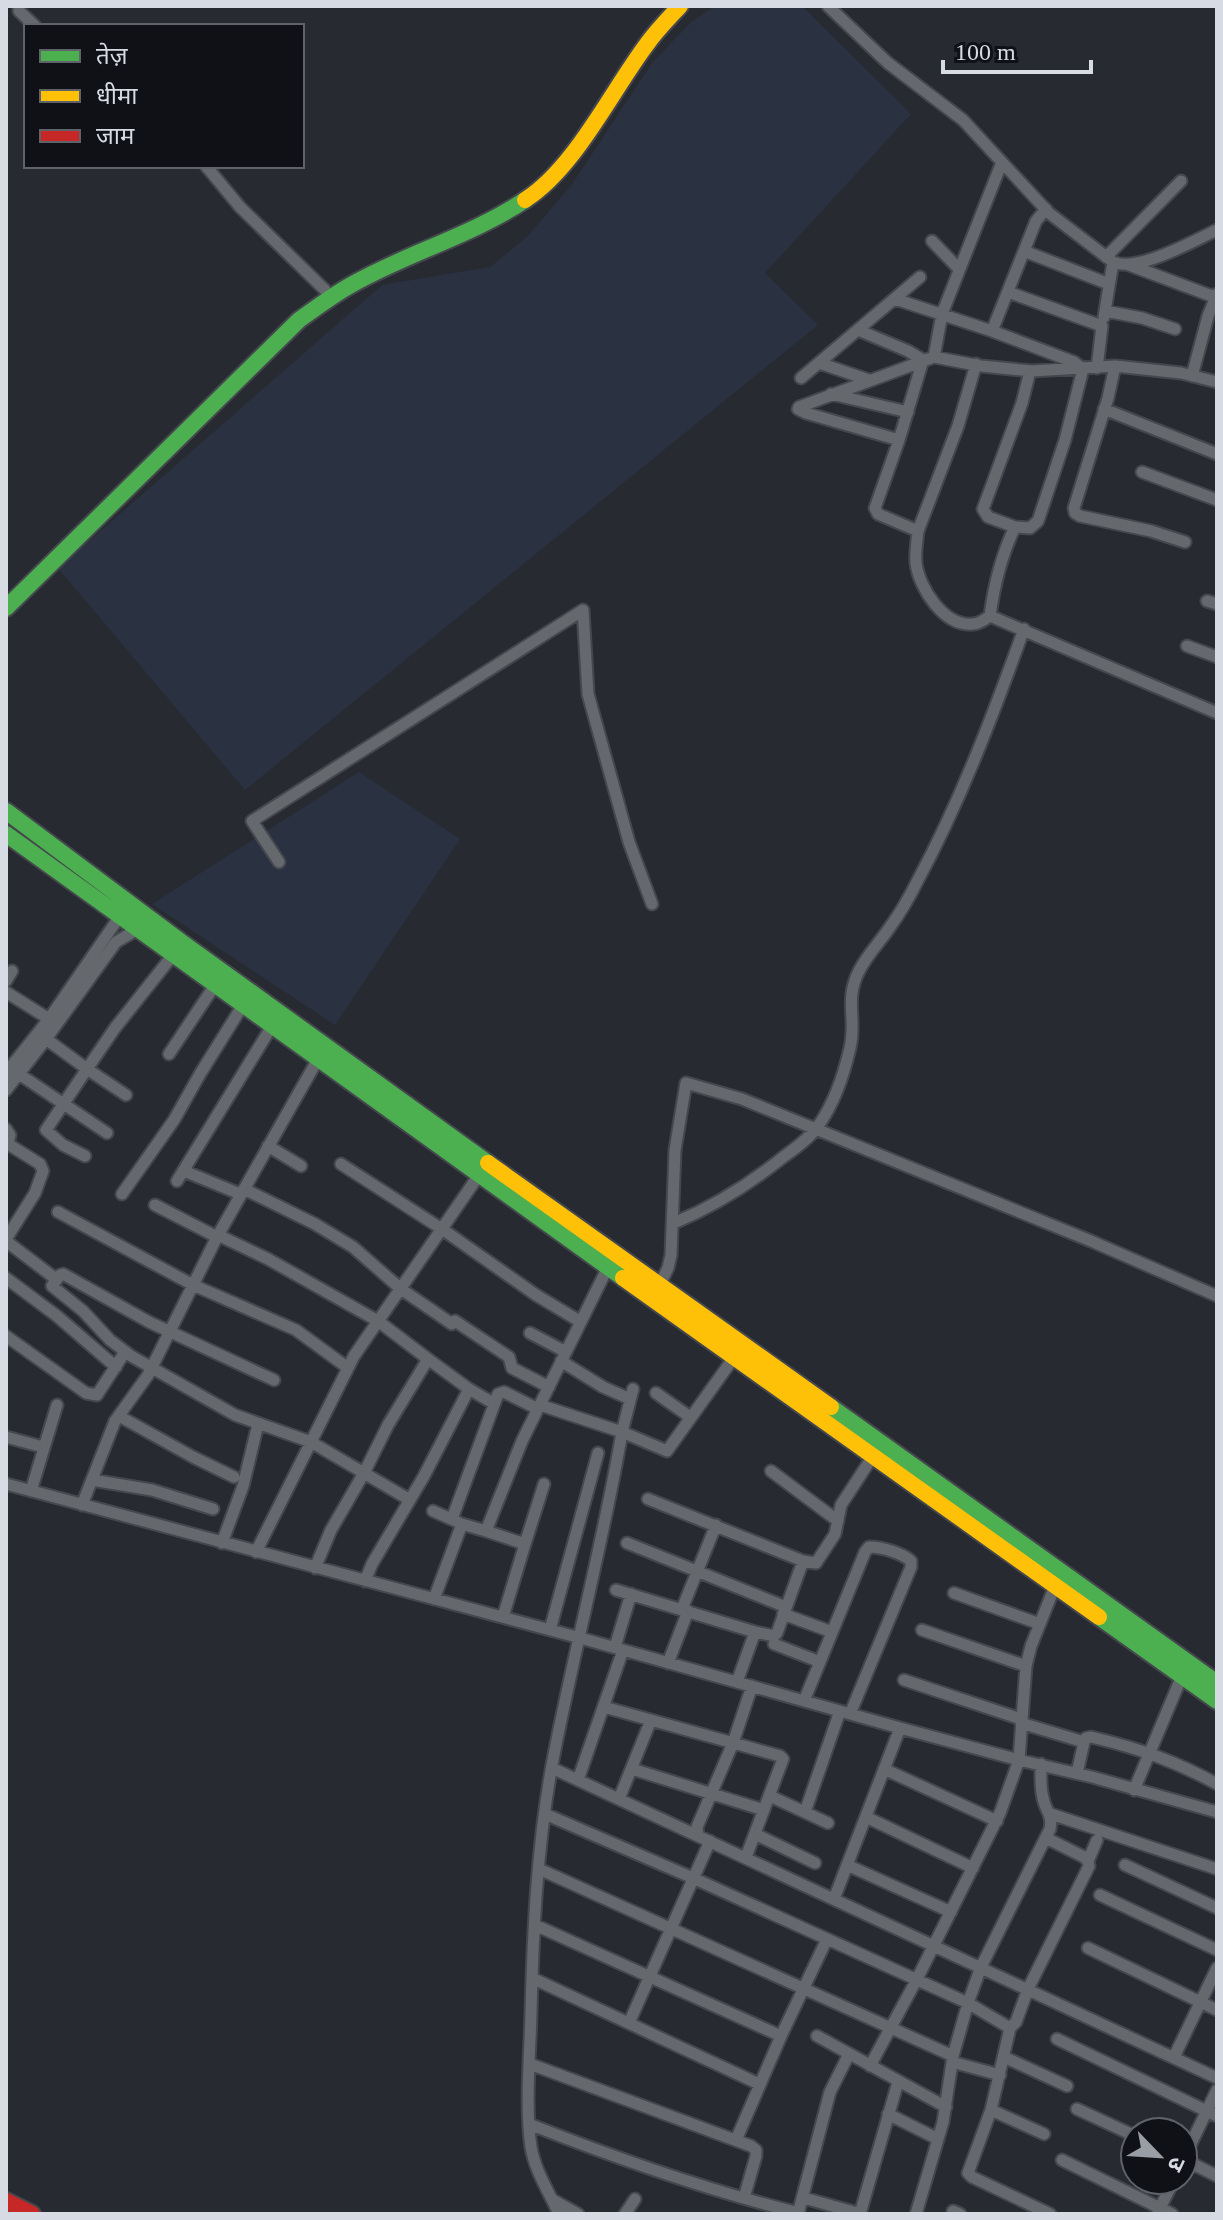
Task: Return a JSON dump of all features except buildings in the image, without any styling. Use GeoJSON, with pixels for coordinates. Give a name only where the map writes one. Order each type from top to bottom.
{"type":"FeatureCollection","features":[{"type":"Feature","properties":{"kind":"main road"},"geometry":{"type":"LineString","coordinates":[[6,593],[314,297],[371,264],[520,195],[561,157],[665,6]]}},
{"type":"Feature","properties":{"kind":"main road"},"geometry":{"type":"LineString","coordinates":[[6,608],[299,320],[350,285],[496,219],[542,189],[585,136],[648,42],[680,6]]}},
{"type":"Feature","properties":{"kind":"main road"},"geometry":{"type":"LineString","coordinates":[[6,811],[297,1026],[1217,1683]]}},
{"type":"Feature","properties":{"kind":"main road"},"geometry":{"type":"LineString","coordinates":[[6,834],[1217,1701]]}},
{"type":"Feature","properties":{"kind":"main road"},"geometry":{"type":"LineString","coordinates":[[6,2201],[32,2214]]}},
{"type":"Feature","properties":{"kind":"street"},"geometry":{"type":"LineString","coordinates":[[19,6],[19,11],[33,24]]}},
{"type":"Feature","properties":{"kind":"street"},"geometry":{"type":"LineString","coordinates":[[828,6],[888,63],[963,120],[1046,209],[1120,265],[1147,260],[1217,230]]}},
{"type":"Feature","properties":{"kind":"street"},"geometry":{"type":"LineString","coordinates":[[918,531],[878,514],[875,508],[942,314],[1002,162]]}},
{"type":"Feature","properties":{"kind":"street"},"geometry":{"type":"LineString","coordinates":[[208,168],[240,207],[325,290]]}},
{"type":"Feature","properties":{"kind":"street"},"geometry":{"type":"LineString","coordinates":[[1097,368],[1110,259],[1181,181]]}},
{"type":"Feature","properties":{"kind":"street"},"geometry":{"type":"LineString","coordinates":[[992,331],[1036,221],[1046,209]]}},
{"type":"Feature","properties":{"kind":"street"},"geometry":{"type":"LineString","coordinates":[[932,241],[959,269]]}},
{"type":"Feature","properties":{"kind":"street"},"geometry":{"type":"LineString","coordinates":[[1024,251],[1109,284]]}},
{"type":"Feature","properties":{"kind":"street"},"geometry":{"type":"LineString","coordinates":[[1129,265],[1209,295],[1217,294]]}},
{"type":"Feature","properties":{"kind":"street"},"geometry":{"type":"LineString","coordinates":[[801,378],[920,277]]}},
{"type":"Feature","properties":{"kind":"street"},"geometry":{"type":"LineString","coordinates":[[1008,292],[1102,326]]}},
{"type":"Feature","properties":{"kind":"street"},"geometry":{"type":"LineString","coordinates":[[1192,376],[1217,294]]}},
{"type":"Feature","properties":{"kind":"street"},"geometry":{"type":"LineString","coordinates":[[895,299],[992,331],[1074,362],[1083,369]]}},
{"type":"Feature","properties":{"kind":"street"},"geometry":{"type":"LineString","coordinates":[[1105,311],[1142,318],[1175,329]]}},
{"type":"Feature","properties":{"kind":"street"},"geometry":{"type":"LineString","coordinates":[[858,330],[928,358],[1030,371],[1115,366],[1181,373],[1217,382]]}},
{"type":"Feature","properties":{"kind":"street"},"geometry":{"type":"LineString","coordinates":[[899,440],[798,409],[928,358]]}},
{"type":"Feature","properties":{"kind":"street"},"geometry":{"type":"LineString","coordinates":[[819,363],[870,380]]}},
{"type":"Feature","properties":{"kind":"street"},"geometry":{"type":"LineString","coordinates":[[976,364],[958,426],[918,531],[916,565],[924,588],[946,614],[962,624],[976,625],[990,616]]}},
{"type":"Feature","properties":{"kind":"street"},"geometry":{"type":"LineString","coordinates":[[1115,366],[1075,513],[1185,542]]}},
{"type":"Feature","properties":{"kind":"street"},"geometry":{"type":"LineString","coordinates":[[1030,371],[1022,403],[983,509],[988,517],[1015,527],[1030,528],[1038,521],[1065,440],[1083,369]]}},
{"type":"Feature","properties":{"kind":"street"},"geometry":{"type":"LineString","coordinates":[[831,394],[908,412]]}},
{"type":"Feature","properties":{"kind":"street"},"geometry":{"type":"LineString","coordinates":[[1104,409],[1217,454]]}},
{"type":"Feature","properties":{"kind":"street"},"geometry":{"type":"LineString","coordinates":[[1142,472],[1217,500]]}},
{"type":"Feature","properties":{"kind":"street"},"geometry":{"type":"LineString","coordinates":[[990,616],[993,590],[1015,527]]}},
{"type":"Feature","properties":{"kind":"street"},"geometry":{"type":"LineString","coordinates":[[279,862],[252,821],[583,610],[588,694],[629,842],[652,904]]}},
{"type":"Feature","properties":{"kind":"street"},"geometry":{"type":"LineString","coordinates":[[990,616],[1217,713]]}},
{"type":"Feature","properties":{"kind":"street"},"geometry":{"type":"LineString","coordinates":[[674,1223],[727,1199],[758,1177],[816,1129],[826,1114],[852,1040],[850,996],[857,974],[900,913],[920,877],[967,779],[1024,629]]}},
{"type":"Feature","properties":{"kind":"street"},"geometry":{"type":"LineString","coordinates":[[1187,646],[1217,657]]}},
{"type":"Feature","properties":{"kind":"street"},"geometry":{"type":"LineString","coordinates":[[6,1090],[12,1074],[120,916]]}},
{"type":"Feature","properties":{"kind":"street"},"geometry":{"type":"LineString","coordinates":[[12,1074],[46,1039],[116,942],[138,929]]}},
{"type":"Feature","properties":{"kind":"street"},"geometry":{"type":"LineString","coordinates":[[85,1156],[63,1145],[46,1130],[115,1028],[173,955]]}},
{"type":"Feature","properties":{"kind":"street"},"geometry":{"type":"LineString","coordinates":[[169,1054],[215,985]]}},
{"type":"Feature","properties":{"kind":"street"},"geometry":{"type":"LineString","coordinates":[[6,992],[49,1019]]}},
{"type":"Feature","properties":{"kind":"street"},"geometry":{"type":"LineString","coordinates":[[122,1194],[174,1120],[243,1005]]}},
{"type":"Feature","properties":{"kind":"street"},"geometry":{"type":"LineString","coordinates":[[244,1189],[240,1194],[181,1176],[272,1026]]}},
{"type":"Feature","properties":{"kind":"street"},"geometry":{"type":"LineString","coordinates":[[46,1039],[126,1095]]}},
{"type":"Feature","properties":{"kind":"street"},"geometry":{"type":"LineString","coordinates":[[82,1505],[119,1416],[151,1368],[217,1236],[318,1059]]}},
{"type":"Feature","properties":{"kind":"street"},"geometry":{"type":"LineString","coordinates":[[12,1074],[107,1133]]}},
{"type":"Feature","properties":{"kind":"street"},"geometry":{"type":"LineString","coordinates":[[660,1284],[671,1255],[675,1150],[686,1083],[742,1099],[1091,1241],[1217,1296]]}},
{"type":"Feature","properties":{"kind":"street"},"geometry":{"type":"LineString","coordinates":[[6,1129],[10,1135],[8,1144],[40,1164],[43,1171],[35,1193],[6,1240],[110,1340],[151,1368],[235,1415],[311,1442],[410,1500]]}},
{"type":"Feature","properties":{"kind":"street"},"geometry":{"type":"LineString","coordinates":[[268,1146],[301,1166]]}},
{"type":"Feature","properties":{"kind":"street"},"geometry":{"type":"LineString","coordinates":[[341,1164],[581,1322]]}},
{"type":"Feature","properties":{"kind":"street"},"geometry":{"type":"LineString","coordinates":[[256,1552],[348,1368],[479,1175]]}},
{"type":"Feature","properties":{"kind":"street"},"geometry":{"type":"LineString","coordinates":[[244,1189],[353,1247],[401,1289],[509,1357],[512,1368],[549,1387]]}},
{"type":"Feature","properties":{"kind":"street"},"geometry":{"type":"LineString","coordinates":[[155,1205],[268,1259],[378,1321],[469,1389],[493,1403]]}},
{"type":"Feature","properties":{"kind":"street"},"geometry":{"type":"LineString","coordinates":[[58,1212],[193,1285],[296,1330],[348,1368]]}},
{"type":"Feature","properties":{"kind":"street"},"geometry":{"type":"LineString","coordinates":[[486,1531],[522,1441],[608,1267]]}},
{"type":"Feature","properties":{"kind":"street"},"geometry":{"type":"LineString","coordinates":[[39,1302],[63,1274],[169,1332],[274,1380]]}},
{"type":"Feature","properties":{"kind":"street"},"geometry":{"type":"LineString","coordinates":[[6,1278],[116,1367]]}},
{"type":"Feature","properties":{"kind":"street"},"geometry":{"type":"LineString","coordinates":[[530,1333],[603,1387],[632,1394],[552,1768],[539,1869],[532,1978],[529,2124],[535,2161],[559,2214]]}},
{"type":"Feature","properties":{"kind":"street"},"geometry":{"type":"LineString","coordinates":[[6,1336],[86,1393],[94,1395],[97,1395],[125,1352]]}},
{"type":"Feature","properties":{"kind":"street"},"geometry":{"type":"LineString","coordinates":[[434,1599],[498,1394],[504,1392],[539,1407],[622,1432],[667,1451],[735,1356]]}},
{"type":"Feature","properties":{"kind":"street"},"geometry":{"type":"LineString","coordinates":[[315,1568],[331,1530],[428,1359]]}},
{"type":"Feature","properties":{"kind":"street"},"geometry":{"type":"LineString","coordinates":[[365,1581],[469,1389]]}},
{"type":"Feature","properties":{"kind":"street"},"geometry":{"type":"LineString","coordinates":[[656,1393],[690,1417]]}},
{"type":"Feature","properties":{"kind":"street"},"geometry":{"type":"LineString","coordinates":[[31,1491],[57,1405]]}},
{"type":"Feature","properties":{"kind":"street"},"geometry":{"type":"LineString","coordinates":[[119,1416],[234,1477]]}},
{"type":"Feature","properties":{"kind":"street"},"geometry":{"type":"LineString","coordinates":[[222,1543],[243,1486],[258,1424]]}},
{"type":"Feature","properties":{"kind":"street"},"geometry":{"type":"LineString","coordinates":[[6,1437],[43,1447]]}},
{"type":"Feature","properties":{"kind":"street"},"geometry":{"type":"LineString","coordinates":[[550,1630],[598,1453]]}},
{"type":"Feature","properties":{"kind":"street"},"geometry":{"type":"LineString","coordinates":[[648,1499],[803,1561],[816,1563],[835,1534],[841,1505],[873,1456]]}},
{"type":"Feature","properties":{"kind":"street"},"geometry":{"type":"LineString","coordinates":[[771,1471],[838,1521]]}},
{"type":"Feature","properties":{"kind":"street"},"geometry":{"type":"LineString","coordinates":[[92,1480],[152,1490],[213,1509]]}},
{"type":"Feature","properties":{"kind":"street"},"geometry":{"type":"LineString","coordinates":[[6,1484],[1217,1812]]}},
{"type":"Feature","properties":{"kind":"street"},"geometry":{"type":"LineString","coordinates":[[503,1617],[544,1484]]}},
{"type":"Feature","properties":{"kind":"street"},"geometry":{"type":"LineString","coordinates":[[433,1511],[525,1544]]}},
{"type":"Feature","properties":{"kind":"street"},"geometry":{"type":"LineString","coordinates":[[668,1663],[716,1525]]}},
{"type":"Feature","properties":{"kind":"street"},"geometry":{"type":"LineString","coordinates":[[627,1543],[698,1571],[832,1632]]}},
{"type":"Feature","properties":{"kind":"street"},"geometry":{"type":"LineString","coordinates":[[804,1701],[865,1552],[869,1547],[875,1547],[906,1557],[911,1561],[911,1567],[845,1712],[805,1812]]}},
{"type":"Feature","properties":{"kind":"street"},"geometry":{"type":"LineString","coordinates":[[616,1590],[774,1636],[803,1561]]}},
{"type":"Feature","properties":{"kind":"street"},"geometry":{"type":"LineString","coordinates":[[870,2066],[997,1821],[1019,1760],[1026,1666],[1055,1586]]}},
{"type":"Feature","properties":{"kind":"street"},"geometry":{"type":"LineString","coordinates":[[954,1593],[1040,1624]]}},
{"type":"Feature","properties":{"kind":"street"},"geometry":{"type":"LineString","coordinates":[[578,1780],[604,1707],[631,1594]]}},
{"type":"Feature","properties":{"kind":"street"},"geometry":{"type":"LineString","coordinates":[[922,1630],[1026,1666]]}},
{"type":"Feature","properties":{"kind":"street"},"geometry":{"type":"LineString","coordinates":[[737,1682],[755,1632]]}},
{"type":"Feature","properties":{"kind":"street"},"geometry":{"type":"LineString","coordinates":[[774,1644],[820,1662]]}},
{"type":"Feature","properties":{"kind":"street"},"geometry":{"type":"LineString","coordinates":[[1134,1790],[1182,1676]]}},
{"type":"Feature","properties":{"kind":"street"},"geometry":{"type":"LineString","coordinates":[[904,1680],[1084,1742]]}},
{"type":"Feature","properties":{"kind":"street"},"geometry":{"type":"LineString","coordinates":[[698,1836],[697,1827],[733,1743],[752,1686]]}},
{"type":"Feature","properties":{"kind":"street"},"geometry":{"type":"LineString","coordinates":[[604,1707],[783,1759],[746,1857]]}},
{"type":"Feature","properties":{"kind":"street"},"geometry":{"type":"LineString","coordinates":[[619,1799],[651,1720]]}},
{"type":"Feature","properties":{"kind":"street"},"geometry":{"type":"LineString","coordinates":[[834,1899],[900,1728]]}},
{"type":"Feature","properties":{"kind":"street"},"geometry":{"type":"LineString","coordinates":[[1077,1773],[1084,1742],[1091,1737],[1150,1752],[1217,1784]]}},
{"type":"Feature","properties":{"kind":"street"},"geometry":{"type":"LineString","coordinates":[[916,2214],[946,2107],[952,2059],[968,2003],[981,1967],[1050,1829],[1051,1814],[1043,1800],[1041,1764]]}},
{"type":"Feature","properties":{"kind":"street"},"geometry":{"type":"LineString","coordinates":[[552,1768],[1217,2078]]}},
{"type":"Feature","properties":{"kind":"street"},"geometry":{"type":"LineString","coordinates":[[632,1769],[764,1810]]}},
{"type":"Feature","properties":{"kind":"street"},"geometry":{"type":"LineString","coordinates":[[884,1769],[997,1821]]}},
{"type":"Feature","properties":{"kind":"street"},"geometry":{"type":"LineString","coordinates":[[770,1796],[828,1823]]}},
{"type":"Feature","properties":{"kind":"street"},"geometry":{"type":"LineString","coordinates":[[545,1814],[917,1979],[968,2003],[1010,2028]]}},
{"type":"Feature","properties":{"kind":"street"},"geometry":{"type":"LineString","coordinates":[[1051,1814],[1217,1869]]}},
{"type":"Feature","properties":{"kind":"street"},"geometry":{"type":"LineString","coordinates":[[866,1817],[973,1868]]}},
{"type":"Feature","properties":{"kind":"street"},"geometry":{"type":"LineString","coordinates":[[755,1834],[815,1863]]}},
{"type":"Feature","properties":{"kind":"street"},"geometry":{"type":"LineString","coordinates":[[1046,1838],[1088,1861]]}},
{"type":"Feature","properties":{"kind":"street"},"geometry":{"type":"LineString","coordinates":[[1050,2214],[968,2173],[991,2110],[1010,2028],[1016,2022],[1028,1989],[1089,1866],[1088,1861],[1097,1840]]}},
{"type":"Feature","properties":{"kind":"street"},"geometry":{"type":"LineString","coordinates":[[629,2023],[710,1841]]}},
{"type":"Feature","properties":{"kind":"street"},"geometry":{"type":"LineString","coordinates":[[847,1865],[951,1912]]}},
{"type":"Feature","properties":{"kind":"street"},"geometry":{"type":"LineString","coordinates":[[1125,1865],[1217,1908]]}},
{"type":"Feature","properties":{"kind":"street"},"geometry":{"type":"LineString","coordinates":[[539,1869],[804,1987],[952,2059],[1000,2075]]}},
{"type":"Feature","properties":{"kind":"street"},"geometry":{"type":"LineString","coordinates":[[1100,1895],[1217,1950]]}},
{"type":"Feature","properties":{"kind":"street"},"geometry":{"type":"LineString","coordinates":[[535,1925],[781,2036]]}},
{"type":"Feature","properties":{"kind":"street"},"geometry":{"type":"LineString","coordinates":[[736,2140],[827,1939]]}},
{"type":"Feature","properties":{"kind":"street"},"geometry":{"type":"LineString","coordinates":[[1088,1948],[1217,2010]]}},
{"type":"Feature","properties":{"kind":"street"},"geometry":{"type":"LineString","coordinates":[[1174,2057],[1217,1968]]}},
{"type":"Feature","properties":{"kind":"street"},"geometry":{"type":"LineString","coordinates":[[532,1978],[759,2084]]}},
{"type":"Feature","properties":{"kind":"street"},"geometry":{"type":"LineString","coordinates":[[817,2036],[946,2107]]}},
{"type":"Feature","properties":{"kind":"street"},"geometry":{"type":"LineString","coordinates":[[1057,2039],[1212,2113]]}},
{"type":"Feature","properties":{"kind":"street"},"geometry":{"type":"LineString","coordinates":[[529,2124],[610,2156],[798,2213],[830,2092],[849,2054]]}},
{"type":"Feature","properties":{"kind":"street"},"geometry":{"type":"LineString","coordinates":[[1004,2057],[1067,2086]]}},
{"type":"Feature","properties":{"kind":"street"},"geometry":{"type":"LineString","coordinates":[[530,2064],[756,2150],[744,2198]]}},
{"type":"Feature","properties":{"kind":"street"},"geometry":{"type":"LineString","coordinates":[[804,2198],[860,2214],[898,2082]]}},
{"type":"Feature","properties":{"kind":"street"},"geometry":{"type":"LineString","coordinates":[[1199,2134],[1212,2113],[1217,2090]]}},
{"type":"Feature","properties":{"kind":"street"},"geometry":{"type":"LineString","coordinates":[[1077,2109],[1119,2129]]}},
{"type":"Feature","properties":{"kind":"street"},"geometry":{"type":"LineString","coordinates":[[991,2110],[1044,2134]]}},
{"type":"Feature","properties":{"kind":"street"},"geometry":{"type":"LineString","coordinates":[[888,2114],[938,2139]]}},
{"type":"Feature","properties":{"kind":"street"},"geometry":{"type":"LineString","coordinates":[[1062,2160],[1159,2211],[1172,2214]]}},
{"type":"Feature","properties":{"kind":"street"},"geometry":{"type":"LineString","coordinates":[[1199,2167],[1217,2176]]}},
{"type":"Feature","properties":{"kind":"street"},"geometry":{"type":"LineString","coordinates":[[553,2199],[578,2214]]}},
{"type":"Feature","properties":{"kind":"street"},"geometry":{"type":"LineString","coordinates":[[625,2214],[635,2199]]}},
{"type":"Feature","properties":{"kind":"shaded area"},"geometry":{"type":"Polygon","coordinates":[[[715,6],[802,6],[911,114],[765,273],[818,325],[245,790],[58,568],[382,285],[490,267],[528,236],[573,183],[652,63],[691,22],[715,6]]]}},
{"type":"Feature","properties":{"kind":"shaded area"},"geometry":{"type":"Polygon","coordinates":[[[359,772],[460,839],[335,1025],[152,904],[359,772]]]}},
{"type":"Feature","properties":{"kind":"traffic: fast"},"geometry":{"type":"LineString","coordinates":[[6,608],[299,320],[372,274],[483,224],[525,200]]}},
{"type":"Feature","properties":{"kind":"traffic: fast"},"geometry":{"type":"LineString","coordinates":[[6,811],[184,944],[488,1163]]}},
{"type":"Feature","properties":{"kind":"traffic: fast"},"geometry":{"type":"LineString","coordinates":[[6,834],[623,1278]]}},
{"type":"Feature","properties":{"kind":"traffic: fast"},"geometry":{"type":"LineString","coordinates":[[831,1407],[1217,1683]]}},
{"type":"Feature","properties":{"kind":"traffic: fast"},"geometry":{"type":"LineString","coordinates":[[1099,1617],[1217,1701]]}},
{"type":"Feature","properties":{"kind":"traffic: slow"},"geometry":{"type":"LineString","coordinates":[[525,200],[543,186],[576,149],[633,63],[680,6]]}},
{"type":"Feature","properties":{"kind":"traffic: slow"},"geometry":{"type":"LineString","coordinates":[[488,1163],[831,1407]]}},
{"type":"Feature","properties":{"kind":"traffic: slow"},"geometry":{"type":"LineString","coordinates":[[623,1278],[1099,1617]]}},
{"type":"Feature","properties":{"kind":"traffic: jam"},"geometry":{"type":"LineString","coordinates":[[6,2201],[32,2214]]}}]}
